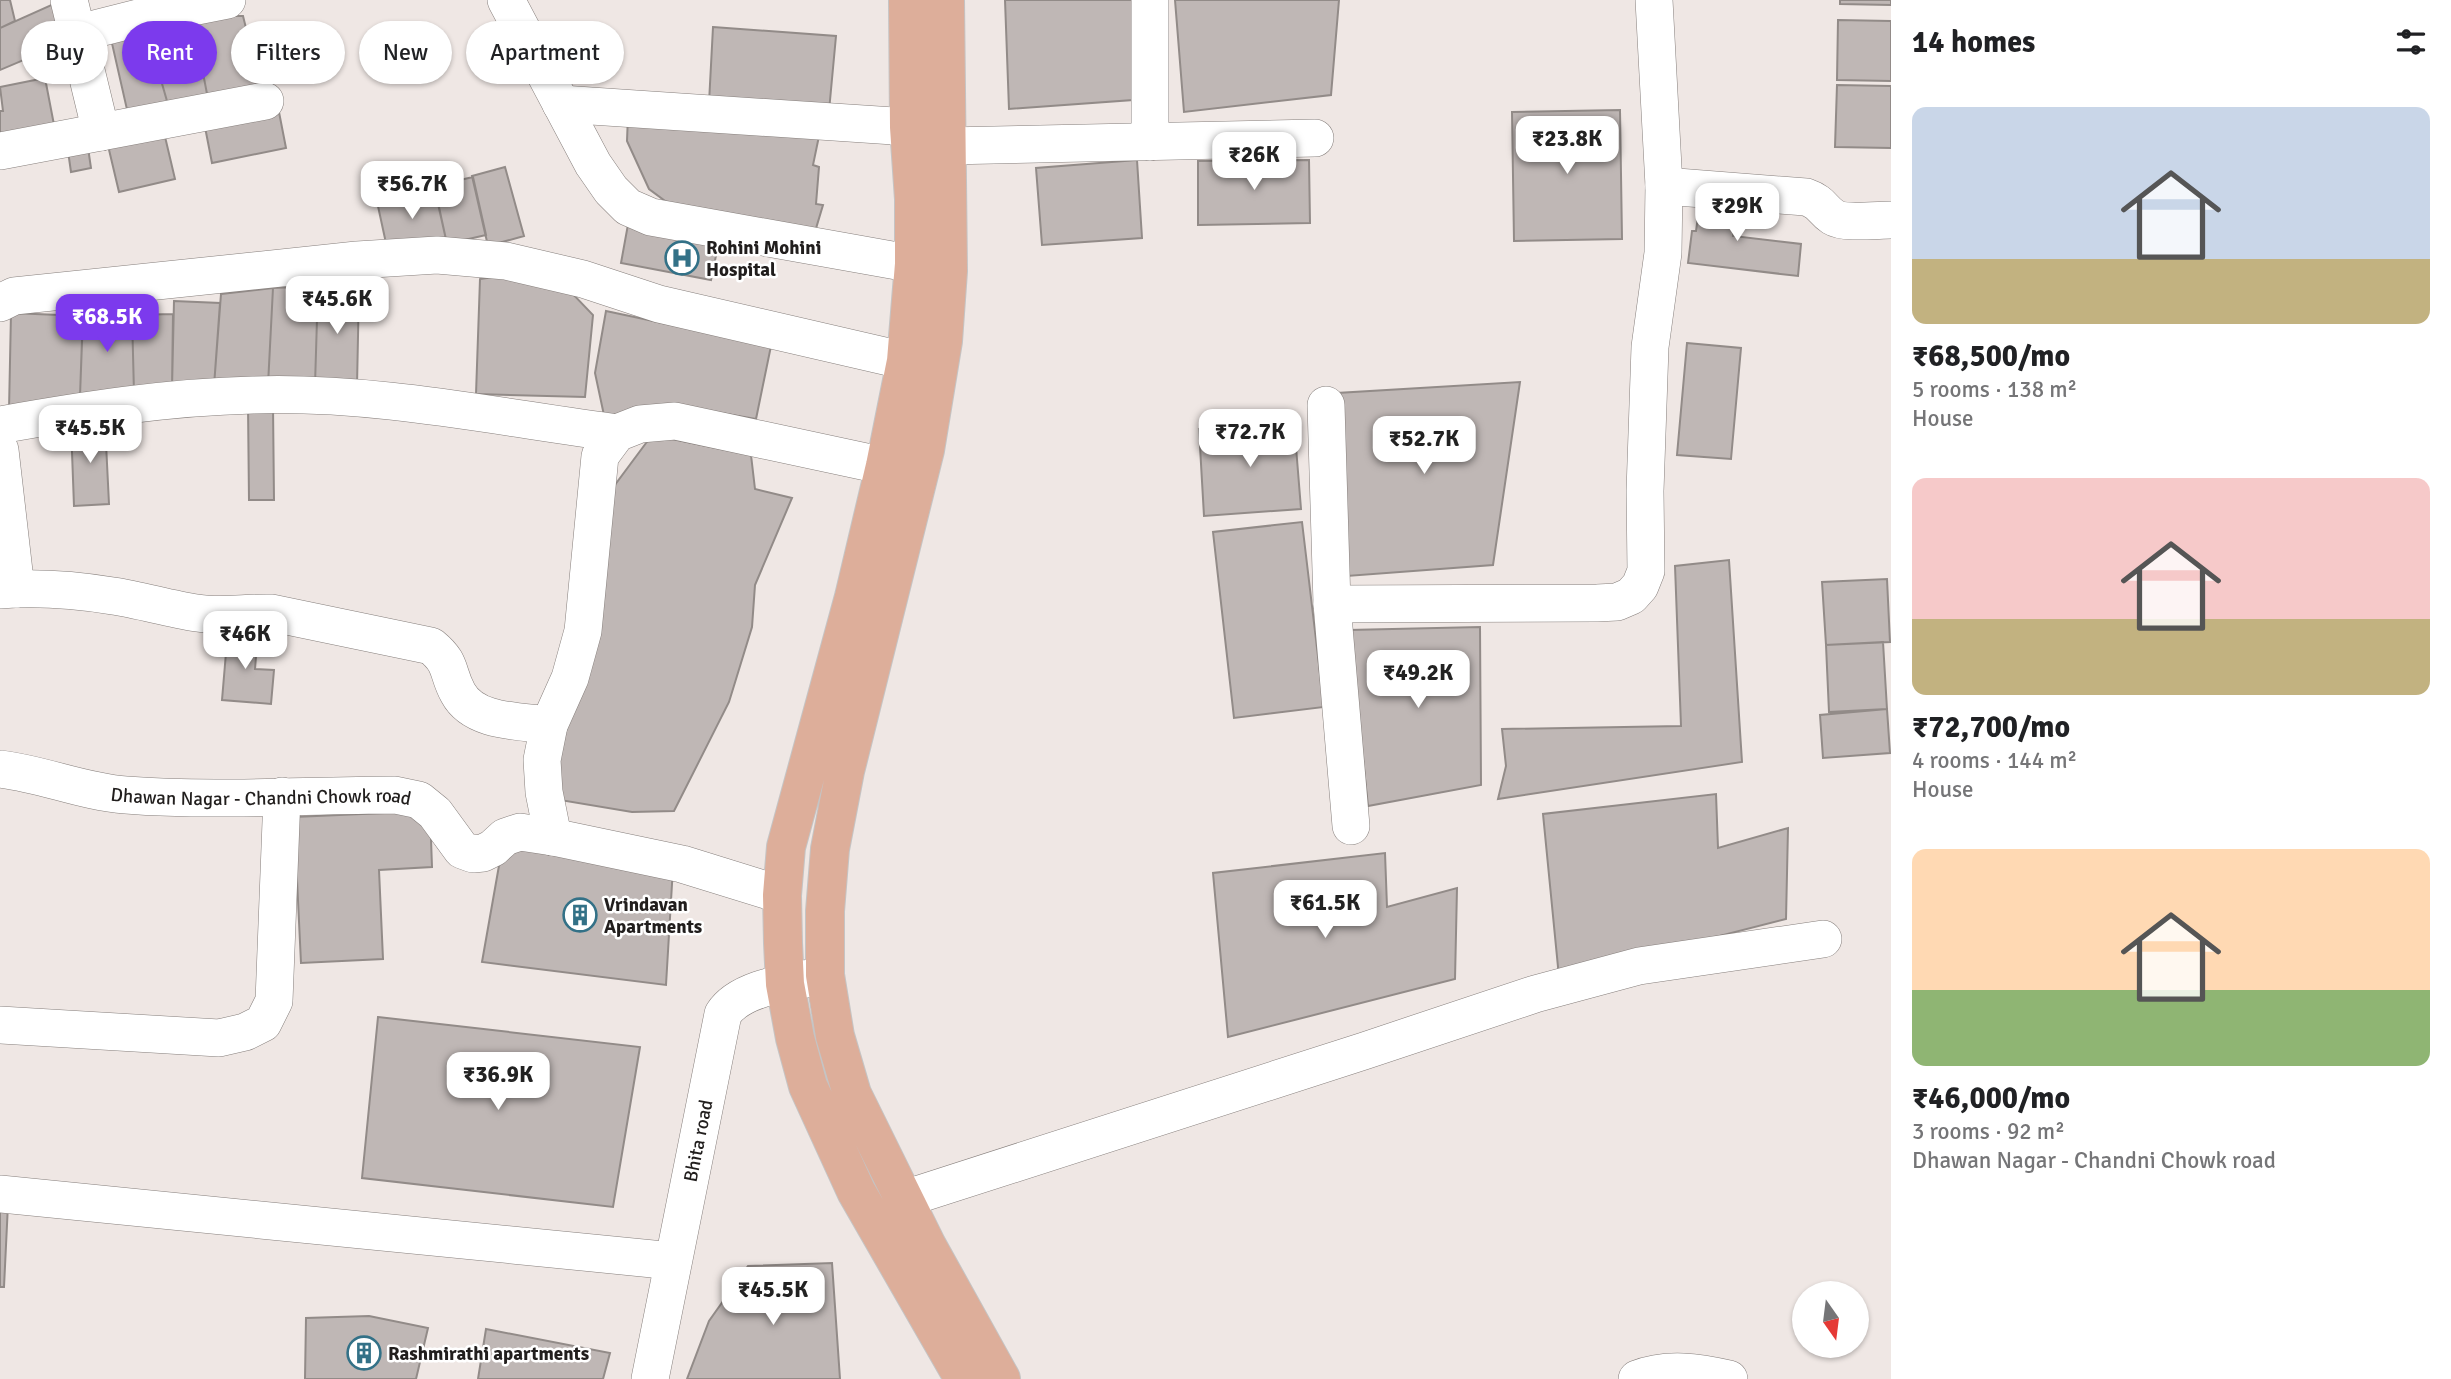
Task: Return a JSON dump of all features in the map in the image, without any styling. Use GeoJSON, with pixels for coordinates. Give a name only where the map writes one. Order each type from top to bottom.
{"type":"FeatureCollection","features":[{"type":"Feature","properties":{"kind":"main road"},"geometry":{"type":"LineString","coordinates":[[908,0],[914,264],[906,361],[854,597],[786,847],[782,895],[785,984],[795,1038],[808,1086],[834,1144],[856,1191],[964,1379]]}},
{"type":"Feature","properties":{"kind":"main road"},"geometry":{"type":"LineString","coordinates":[[945,0],[948,271],[943,341],[925,450],[845,771],[830,849],[825,911],[825,975],[835,1036],[852,1094],[927,1246],[1001,1379]]}},
{"type":"Feature","properties":{"kind":"street"},"geometry":{"type":"LineString","coordinates":[[102,132],[74,17],[146,16],[227,0]]}},
{"type":"Feature","properties":{"kind":"street"},"geometry":{"type":"LineString","coordinates":[[506,0],[593,164],[611,190],[628,207],[651,216],[914,264]]}},
{"type":"Feature","properties":{"kind":"street"},"geometry":{"type":"LineString","coordinates":[[1150,0],[1150,142]]}},
{"type":"Feature","properties":{"kind":"street"},"geometry":{"type":"LineString","coordinates":[[1332,604],[1597,603],[1631,596],[1640,586],[1646,571],[1645,491],[1650,346],[1663,253],[1664,186],[1654,0]]}},
{"type":"Feature","properties":{"kind":"street"},"geometry":{"type":"LineString","coordinates":[[0,151],[265,102]]}},
{"type":"Feature","properties":{"kind":"street"},"geometry":{"type":"LineString","coordinates":[[561,104],[909,127]]}},
{"type":"Feature","properties":{"kind":"street"},"geometry":{"type":"LineString","coordinates":[[947,146],[1315,138]]}},
{"type":"Feature","properties":{"kind":"street"},"geometry":{"type":"LineString","coordinates":[[1664,186],[1806,197],[1817,201],[1830,215],[1840,220],[1891,220]]}},
{"type":"Feature","properties":{"kind":"street"},"geometry":{"type":"LineString","coordinates":[[0,303],[14,296],[197,276],[357,260],[451,256],[506,261],[583,279],[672,307],[906,361]]}},
{"type":"Feature","properties":{"kind":"street"},"geometry":{"type":"LineString","coordinates":[[0,425],[162,400],[254,395],[348,398],[617,433],[640,424],[675,422],[885,466]]}},
{"type":"Feature","properties":{"kind":"street"},"geometry":{"type":"LineString","coordinates":[[1326,405],[1332,604],[1351,826]]}},
{"type":"Feature","properties":{"kind":"street"},"geometry":{"type":"LineString","coordinates":[[553,837],[544,792],[542,760],[549,725],[569,678],[583,631],[600,456],[617,433]]}},
{"type":"Feature","properties":{"kind":"street"},"geometry":{"type":"LineString","coordinates":[[0,450],[8,589],[65,590],[113,596],[208,615],[272,613],[430,646],[444,657],[458,693],[469,706],[491,717],[549,725]]}},
{"type":"Feature","properties":{"kind":"street","name":"Dhawan Nagar - Chandni Chowk road"},"geometry":{"type":"LineString","coordinates":[[0,769],[122,795],[186,798],[395,795],[419,800],[435,813],[462,850],[472,854],[483,853],[505,837],[520,832],[682,864],[782,895]]}},
{"type":"Feature","properties":{"kind":"street"},"geometry":{"type":"LineString","coordinates":[[0,1025],[219,1038],[245,1032],[263,1023],[274,1002],[282,796]]}},
{"type":"Feature","properties":{"kind":"street"},"geometry":{"type":"LineString","coordinates":[[904,1199],[1352,1056],[1535,994],[1639,966],[1823,939]]}},
{"type":"Feature","properties":{"kind":"street","name":"Bhita road"},"geometry":{"type":"LineString","coordinates":[[650,1379],[723,1014],[728,1005],[746,994],[825,975]]}},
{"type":"Feature","properties":{"kind":"street"},"geometry":{"type":"LineString","coordinates":[[0,1194],[673,1261]]}},
{"type":"Feature","properties":{"kind":"street"},"geometry":{"type":"LineString","coordinates":[[1637,1379],[1666,1372],[1701,1373],[1729,1379]]}},
{"type":"Feature","properties":{"kind":"building"},"geometry":{"type":"Polygon","coordinates":[[[0,0],[10,0],[15,21],[0,28],[0,0]]]}},
{"type":"Feature","properties":{"kind":"building"},"geometry":{"type":"Polygon","coordinates":[[[1005,0],[1136,0],[1133,100],[1009,109],[1005,0]]]}},
{"type":"Feature","properties":{"kind":"building"},"geometry":{"type":"Polygon","coordinates":[[[1175,0],[1339,0],[1331,95],[1184,112],[1175,0]]]}},
{"type":"Feature","properties":{"kind":"building"},"geometry":{"type":"Polygon","coordinates":[[[1840,0],[1891,0],[1891,5],[1840,4],[1840,0]]]}},
{"type":"Feature","properties":{"kind":"building"},"geometry":{"type":"Polygon","coordinates":[[[58,2],[64,21],[21,21],[21,61],[0,70],[0,28],[58,2]]]}},
{"type":"Feature","properties":{"kind":"building"},"geometry":{"type":"Polygon","coordinates":[[[192,16],[243,16],[244,21],[231,21],[231,84],[260,84],[208,99],[205,84],[217,84],[217,21],[193,21],[192,16]]]}},
{"type":"Feature","properties":{"kind":"building"},"geometry":{"type":"Polygon","coordinates":[[[192,16],[193,21],[173,21],[192,16]]]}},
{"type":"Feature","properties":{"kind":"building"},"geometry":{"type":"Polygon","coordinates":[[[1838,20],[1891,21],[1891,81],[1837,80],[1838,20]]]}},
{"type":"Feature","properties":{"kind":"building"},"geometry":{"type":"Polygon","coordinates":[[[713,27],[836,36],[829,111],[709,103],[713,27]]]}},
{"type":"Feature","properties":{"kind":"building"},"geometry":{"type":"Polygon","coordinates":[[[122,36],[122,84],[162,84],[169,108],[128,114],[111,39],[122,36]]]}},
{"type":"Feature","properties":{"kind":"building"},"geometry":{"type":"Polygon","coordinates":[[[21,83],[46,84],[55,130],[0,140],[0,111],[3,111],[0,87],[21,83]]]}},
{"type":"Feature","properties":{"kind":"building"},"geometry":{"type":"Polygon","coordinates":[[[162,84],[205,84],[208,99],[169,108],[162,84]]]}},
{"type":"Feature","properties":{"kind":"building"},"geometry":{"type":"Polygon","coordinates":[[[1837,85],[1891,86],[1891,148],[1835,147],[1837,85]]]}},
{"type":"Feature","properties":{"kind":"building"},"geometry":{"type":"Polygon","coordinates":[[[278,107],[286,148],[212,163],[204,122],[278,107]]]}},
{"type":"Feature","properties":{"kind":"building"},"geometry":{"type":"Polygon","coordinates":[[[1620,110],[1622,239],[1514,241],[1512,112],[1620,110]]]}},
{"type":"Feature","properties":{"kind":"building"},"geometry":{"type":"Polygon","coordinates":[[[628,115],[819,136],[813,165],[819,167],[816,204],[823,205],[814,235],[676,209],[649,189],[627,141],[628,115]]]}},
{"type":"Feature","properties":{"kind":"building"},"geometry":{"type":"Polygon","coordinates":[[[162,124],[175,179],[119,192],[106,137],[162,124]]]}},
{"type":"Feature","properties":{"kind":"building"},"geometry":{"type":"Polygon","coordinates":[[[87,141],[91,168],[71,172],[67,144],[87,141]]]}},
{"type":"Feature","properties":{"kind":"building"},"geometry":{"type":"Polygon","coordinates":[[[1137,160],[1142,238],[1042,245],[1036,168],[1137,160]]]}},
{"type":"Feature","properties":{"kind":"building"},"geometry":{"type":"Polygon","coordinates":[[[1309,160],[1310,223],[1198,225],[1198,161],[1309,160]]]}},
{"type":"Feature","properties":{"kind":"building"},"geometry":{"type":"Polygon","coordinates":[[[505,167],[524,236],[488,246],[472,176],[505,167]]]}},
{"type":"Feature","properties":{"kind":"building"},"geometry":{"type":"Polygon","coordinates":[[[473,177],[486,235],[447,244],[434,186],[473,177]]]}},
{"type":"Feature","properties":{"kind":"building"},"geometry":{"type":"Polygon","coordinates":[[[434,184],[447,244],[389,257],[376,197],[434,184]]]}},
{"type":"Feature","properties":{"kind":"building"},"geometry":{"type":"Polygon","coordinates":[[[1701,195],[1738,201],[1733,236],[1801,244],[1798,276],[1688,263],[1701,195]]]}},
{"type":"Feature","properties":{"kind":"building"},"geometry":{"type":"Polygon","coordinates":[[[629,219],[720,236],[711,280],[621,263],[629,219]]]}},
{"type":"Feature","properties":{"kind":"building"},"geometry":{"type":"Polygon","coordinates":[[[523,273],[570,291],[593,315],[585,397],[476,394],[480,279],[523,273]]]}},
{"type":"Feature","properties":{"kind":"building"},"geometry":{"type":"Polygon","coordinates":[[[318,286],[359,287],[357,386],[315,385],[318,286]]]}},
{"type":"Feature","properties":{"kind":"building"},"geometry":{"type":"Polygon","coordinates":[[[318,286],[315,385],[268,385],[273,288],[318,286]]]}},
{"type":"Feature","properties":{"kind":"building"},"geometry":{"type":"Polygon","coordinates":[[[273,288],[268,385],[214,386],[221,294],[273,288]]]}},
{"type":"Feature","properties":{"kind":"building"},"geometry":{"type":"Polygon","coordinates":[[[174,301],[220,303],[214,386],[172,388],[174,301]]]}},
{"type":"Feature","properties":{"kind":"building"},"geometry":{"type":"Polygon","coordinates":[[[83,311],[132,315],[134,393],[80,396],[83,311]]]}},
{"type":"Feature","properties":{"kind":"building"},"geometry":{"type":"Polygon","coordinates":[[[606,311],[771,346],[756,419],[703,410],[605,420],[595,373],[606,311]]]}},
{"type":"Feature","properties":{"kind":"building"},"geometry":{"type":"Polygon","coordinates":[[[11,313],[83,316],[80,396],[9,410],[11,313]]]}},
{"type":"Feature","properties":{"kind":"building"},"geometry":{"type":"Polygon","coordinates":[[[173,314],[172,388],[134,393],[132,315],[173,314]]]}},
{"type":"Feature","properties":{"kind":"building"},"geometry":{"type":"Polygon","coordinates":[[[1687,343],[1741,348],[1731,459],[1677,455],[1687,343]]]}},
{"type":"Feature","properties":{"kind":"building"},"geometry":{"type":"Polygon","coordinates":[[[1520,382],[1493,565],[1347,576],[1337,393],[1520,382]]]}},
{"type":"Feature","properties":{"kind":"building"},"geometry":{"type":"Polygon","coordinates":[[[248,406],[273,406],[274,500],[249,500],[248,406]]]}},
{"type":"Feature","properties":{"kind":"building"},"geometry":{"type":"Polygon","coordinates":[[[1294,422],[1301,509],[1204,516],[1199,429],[1294,422]]]}},
{"type":"Feature","properties":{"kind":"building"},"geometry":{"type":"Polygon","coordinates":[[[105,423],[109,504],[74,506],[71,425],[105,423]]]}},
{"type":"Feature","properties":{"kind":"building"},"geometry":{"type":"Polygon","coordinates":[[[652,435],[751,455],[755,489],[792,498],[755,585],[752,627],[729,702],[674,811],[632,812],[554,799],[559,721],[606,497],[652,435]]]}},
{"type":"Feature","properties":{"kind":"building"},"geometry":{"type":"Polygon","coordinates":[[[1302,522],[1324,707],[1234,718],[1213,532],[1302,522]]]}},
{"type":"Feature","properties":{"kind":"building"},"geometry":{"type":"Polygon","coordinates":[[[1729,560],[1742,762],[1498,799],[1506,766],[1502,729],[1681,726],[1675,566],[1729,560]]]}},
{"type":"Feature","properties":{"kind":"building"},"geometry":{"type":"Polygon","coordinates":[[[1887,579],[1890,642],[1826,645],[1822,582],[1887,579]]]}},
{"type":"Feature","properties":{"kind":"building"},"geometry":{"type":"Polygon","coordinates":[[[1480,627],[1481,785],[1368,806],[1349,630],[1480,627]]]}},
{"type":"Feature","properties":{"kind":"building"},"geometry":{"type":"Polygon","coordinates":[[[228,629],[258,632],[255,669],[274,670],[271,704],[222,700],[228,629]]]}},
{"type":"Feature","properties":{"kind":"building"},"geometry":{"type":"Polygon","coordinates":[[[1883,642],[1887,709],[1829,712],[1826,645],[1883,642]]]}},
{"type":"Feature","properties":{"kind":"building"},"geometry":{"type":"Polygon","coordinates":[[[1887,709],[1890,753],[1823,758],[1820,715],[1887,709]]]}},
{"type":"Feature","properties":{"kind":"building"},"geometry":{"type":"Polygon","coordinates":[[[1716,794],[1718,848],[1788,828],[1786,919],[1559,977],[1543,814],[1716,794]]]}},
{"type":"Feature","properties":{"kind":"building"},"geometry":{"type":"Polygon","coordinates":[[[430,811],[432,867],[379,870],[383,959],[301,963],[294,817],[430,811]]]}},
{"type":"Feature","properties":{"kind":"building","name":"Vrindavan Apartments"},"geometry":{"type":"Polygon","coordinates":[[[503,843],[673,867],[666,985],[482,962],[503,843]]]}},
{"type":"Feature","properties":{"kind":"building"},"geometry":{"type":"Polygon","coordinates":[[[1385,853],[1387,907],[1457,888],[1455,979],[1228,1037],[1213,873],[1385,853]]]}},
{"type":"Feature","properties":{"kind":"building"},"geometry":{"type":"Polygon","coordinates":[[[378,1017],[640,1047],[613,1207],[362,1178],[378,1017]]]}},
{"type":"Feature","properties":{"kind":"building"},"geometry":{"type":"Polygon","coordinates":[[[0,1202],[8,1204],[4,1287],[0,1287],[0,1202]]]}},
{"type":"Feature","properties":{"kind":"building"},"geometry":{"type":"Polygon","coordinates":[[[832,1263],[840,1379],[687,1379],[709,1321],[748,1266],[832,1263]]]}},
{"type":"Feature","properties":{"kind":"building","name":"Rashmirathi apartments"},"geometry":{"type":"Polygon","coordinates":[[[369,1316],[428,1328],[416,1379],[305,1379],[306,1318],[369,1316]]]}},
{"type":"Feature","properties":{"kind":"building","name":"Rashmirathi apartments"},"geometry":{"type":"Polygon","coordinates":[[[486,1329],[610,1353],[603,1379],[478,1379],[486,1329]]]}},
{"type":"Feature","properties":{"kind":"place","name":"Rohini Mohini Hospital"},"geometry":{"type":"Point","coordinates":[682,258]}},
{"type":"Feature","properties":{"kind":"place","name":"Vrindavan Apartments"},"geometry":{"type":"Point","coordinates":[580,915]}},
{"type":"Feature","properties":{"kind":"place","name":"Rashmirathi apartments"},"geometry":{"type":"Point","coordinates":[364,1353]}}]}
